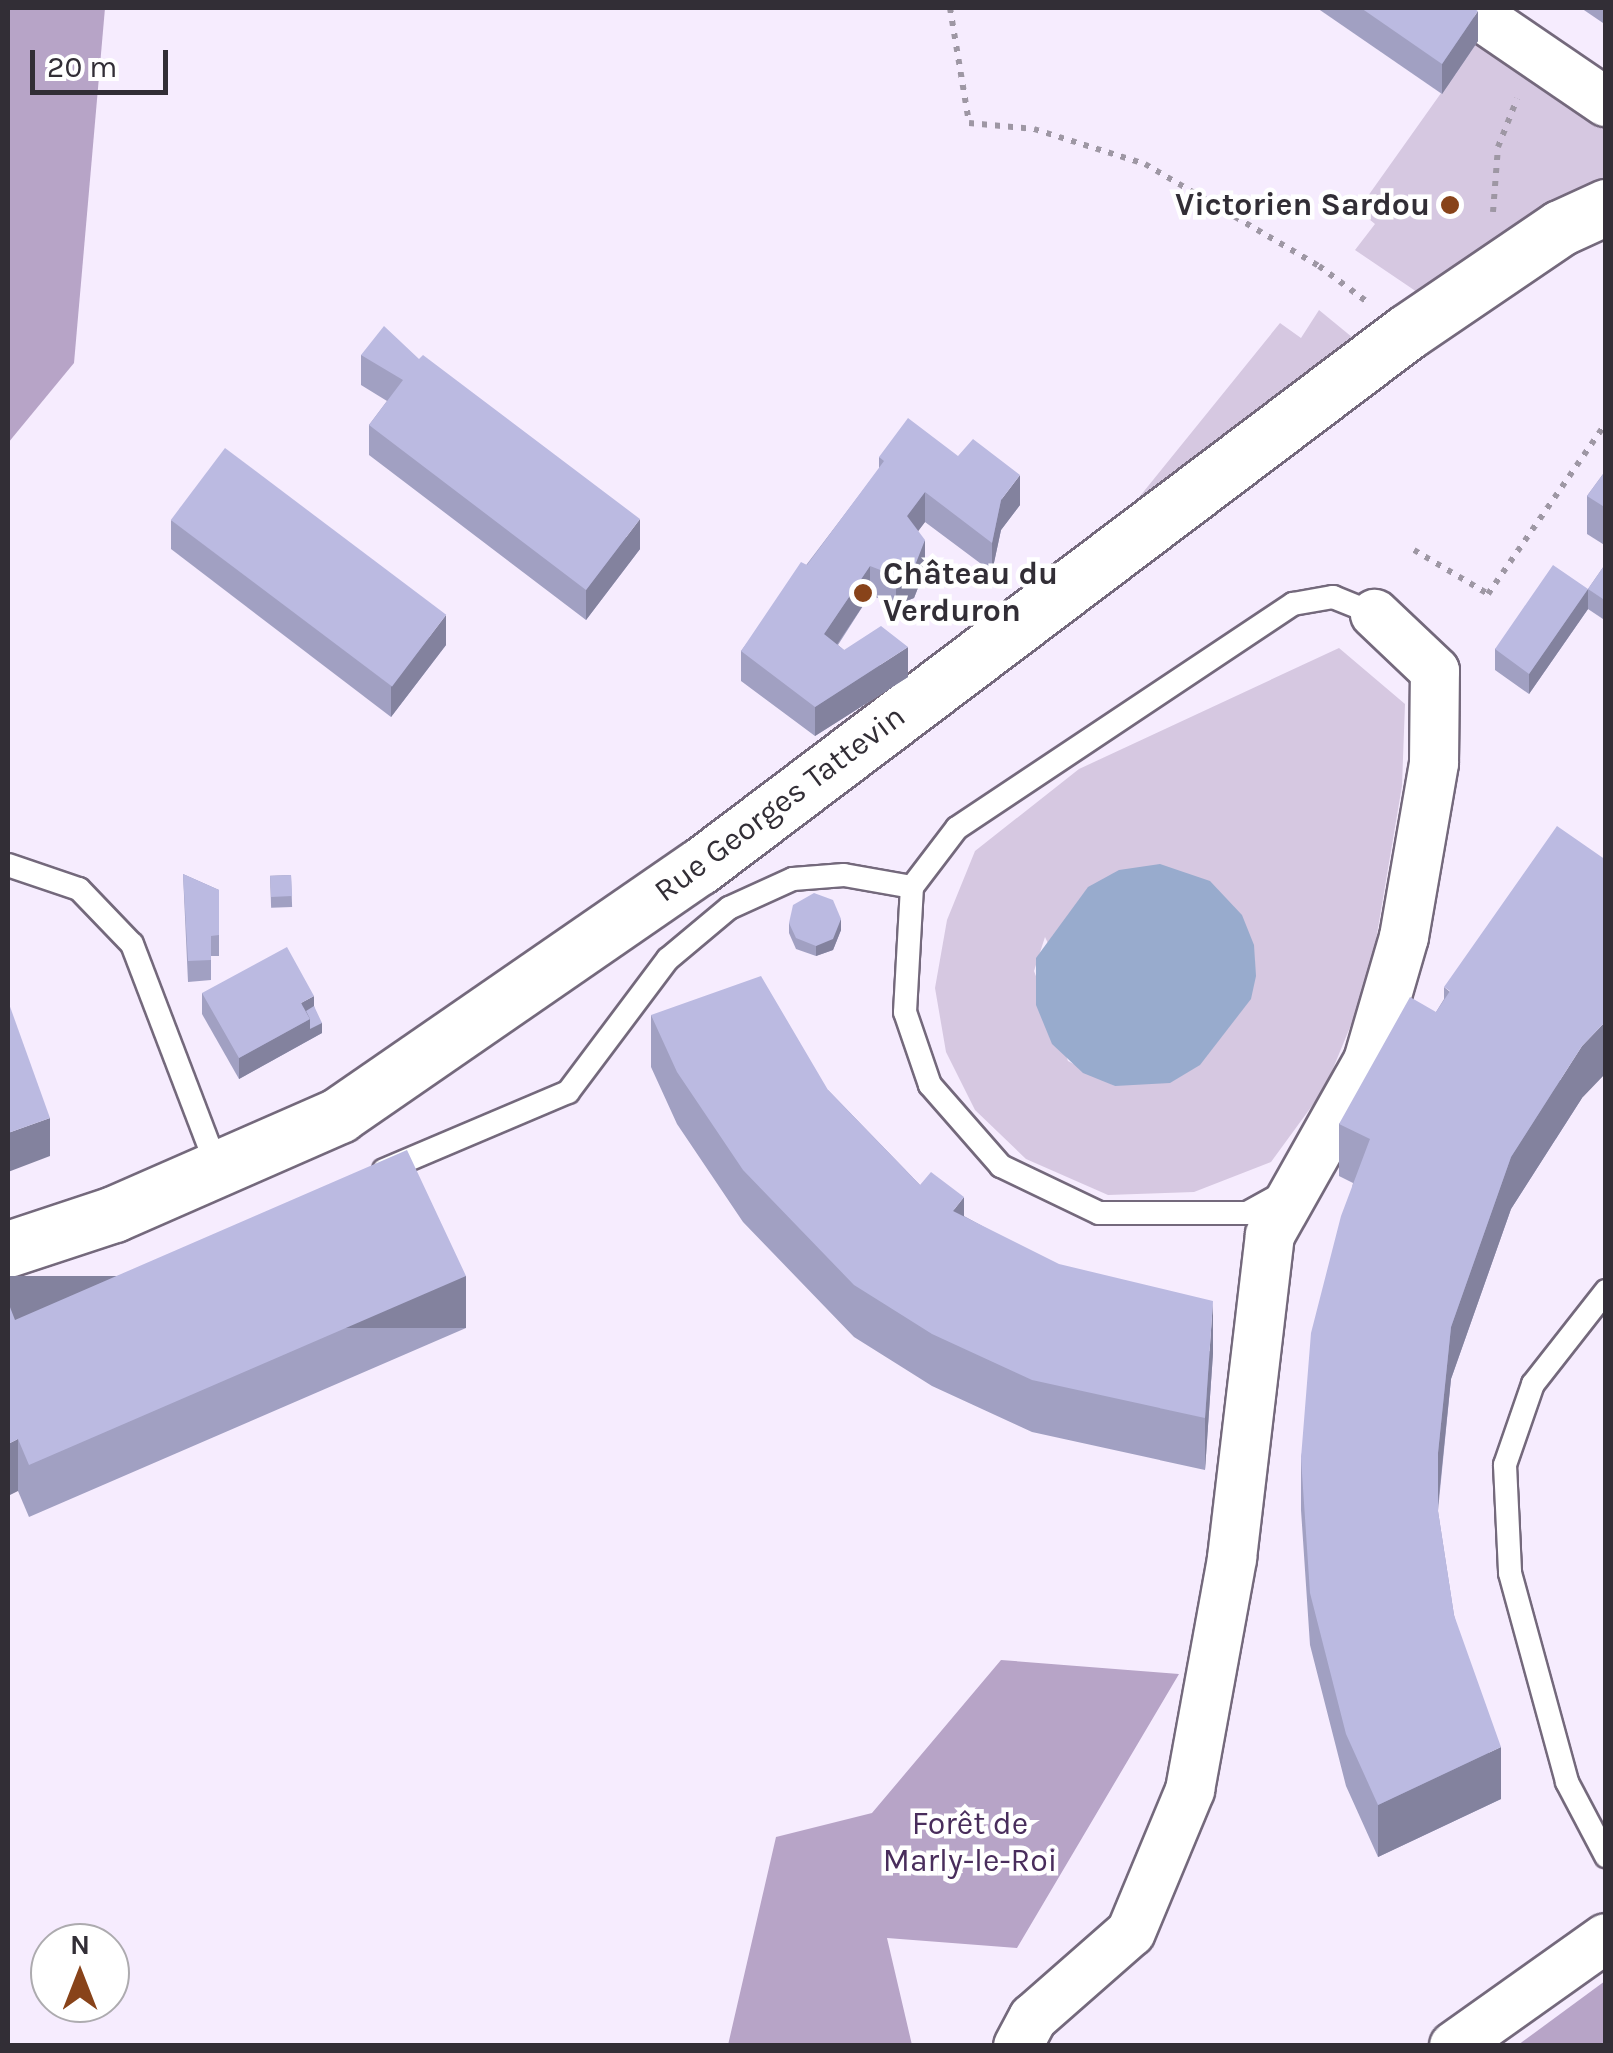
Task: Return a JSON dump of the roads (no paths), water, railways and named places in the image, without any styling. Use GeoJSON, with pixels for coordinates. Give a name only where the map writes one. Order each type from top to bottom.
{"type":"FeatureCollection","features":[{"type":"Feature","properties":{"kind":"main road","name":"Rue Georges Tattevin"},"geometry":{"type":"LineString","coordinates":[[8,1249],[114,1214],[339,1115],[699,867],[1407,332],[1560,228],[1606,208]]}},
{"type":"Feature","properties":{"kind":"street"},"geometry":{"type":"LineString","coordinates":[[1468,8],[1533,76],[1606,102]]}},
{"type":"Feature","properties":{"kind":"street"},"geometry":{"type":"LineString","coordinates":[[1018,2046],[1033,2018],[1131,1932],[1190,1790],[1232,1558],[1270,1235],[1368,1062],[1404,937],[1434,763],[1435,670],[1374,614]]}},
{"type":"Feature","properties":{"kind":"street"},"geometry":{"type":"LineString","coordinates":[[1454,2046],[1606,1938]]}},
{"type":"Feature","properties":{"kind":"lane"},"geometry":{"type":"LineString","coordinates":[[1296,1186],[1247,1213],[1098,1213],[1001,1166],[930,1085],[905,1012],[912,887],[958,828],[1293,604],[1333,597],[1374,614]]}},
{"type":"Feature","properties":{"kind":"lane"},"geometry":{"type":"LineString","coordinates":[[8,865],[79,889],[132,944],[218,1169]]}},
{"type":"Feature","properties":{"kind":"lane"},"geometry":{"type":"LineString","coordinates":[[352,1184],[568,1092],[668,959],[729,908],[793,879],[844,875],[912,887]]}},
{"type":"Feature","properties":{"kind":"lane"},"geometry":{"type":"LineString","coordinates":[[1606,1290],[1533,1384],[1505,1465],[1510,1573],[1567,1782],[1606,1856]]}},
{"type":"Feature","properties":{"kind":"lane"},"geometry":{"type":"LineString","coordinates":[[8,1316],[66,1306]]}},
{"type":"Feature","properties":{"kind":"water"},"geometry":{"type":"Polygon","coordinates":[[[1160,864],[1210,881],[1242,915],[1254,945],[1256,976],[1251,999],[1200,1065],[1170,1083],[1115,1086],[1083,1073],[1052,1044],[1036,1005],[1036,958],[1088,887],[1119,870],[1160,864]]]}},
{"type":"Feature","properties":{"kind":"place","name":"Victorien Sardou"},"geometry":{"type":"Point","coordinates":[1450,205]}},
{"type":"Feature","properties":{"kind":"place","name":"Château du Verduron"},"geometry":{"type":"Point","coordinates":[863,593]}},
{"type":"Feature","properties":{"kind":"park label","name":"Forêt de Marly-le-Roi"},"geometry":{"type":"Point","coordinates":[970,1844]}}]}
